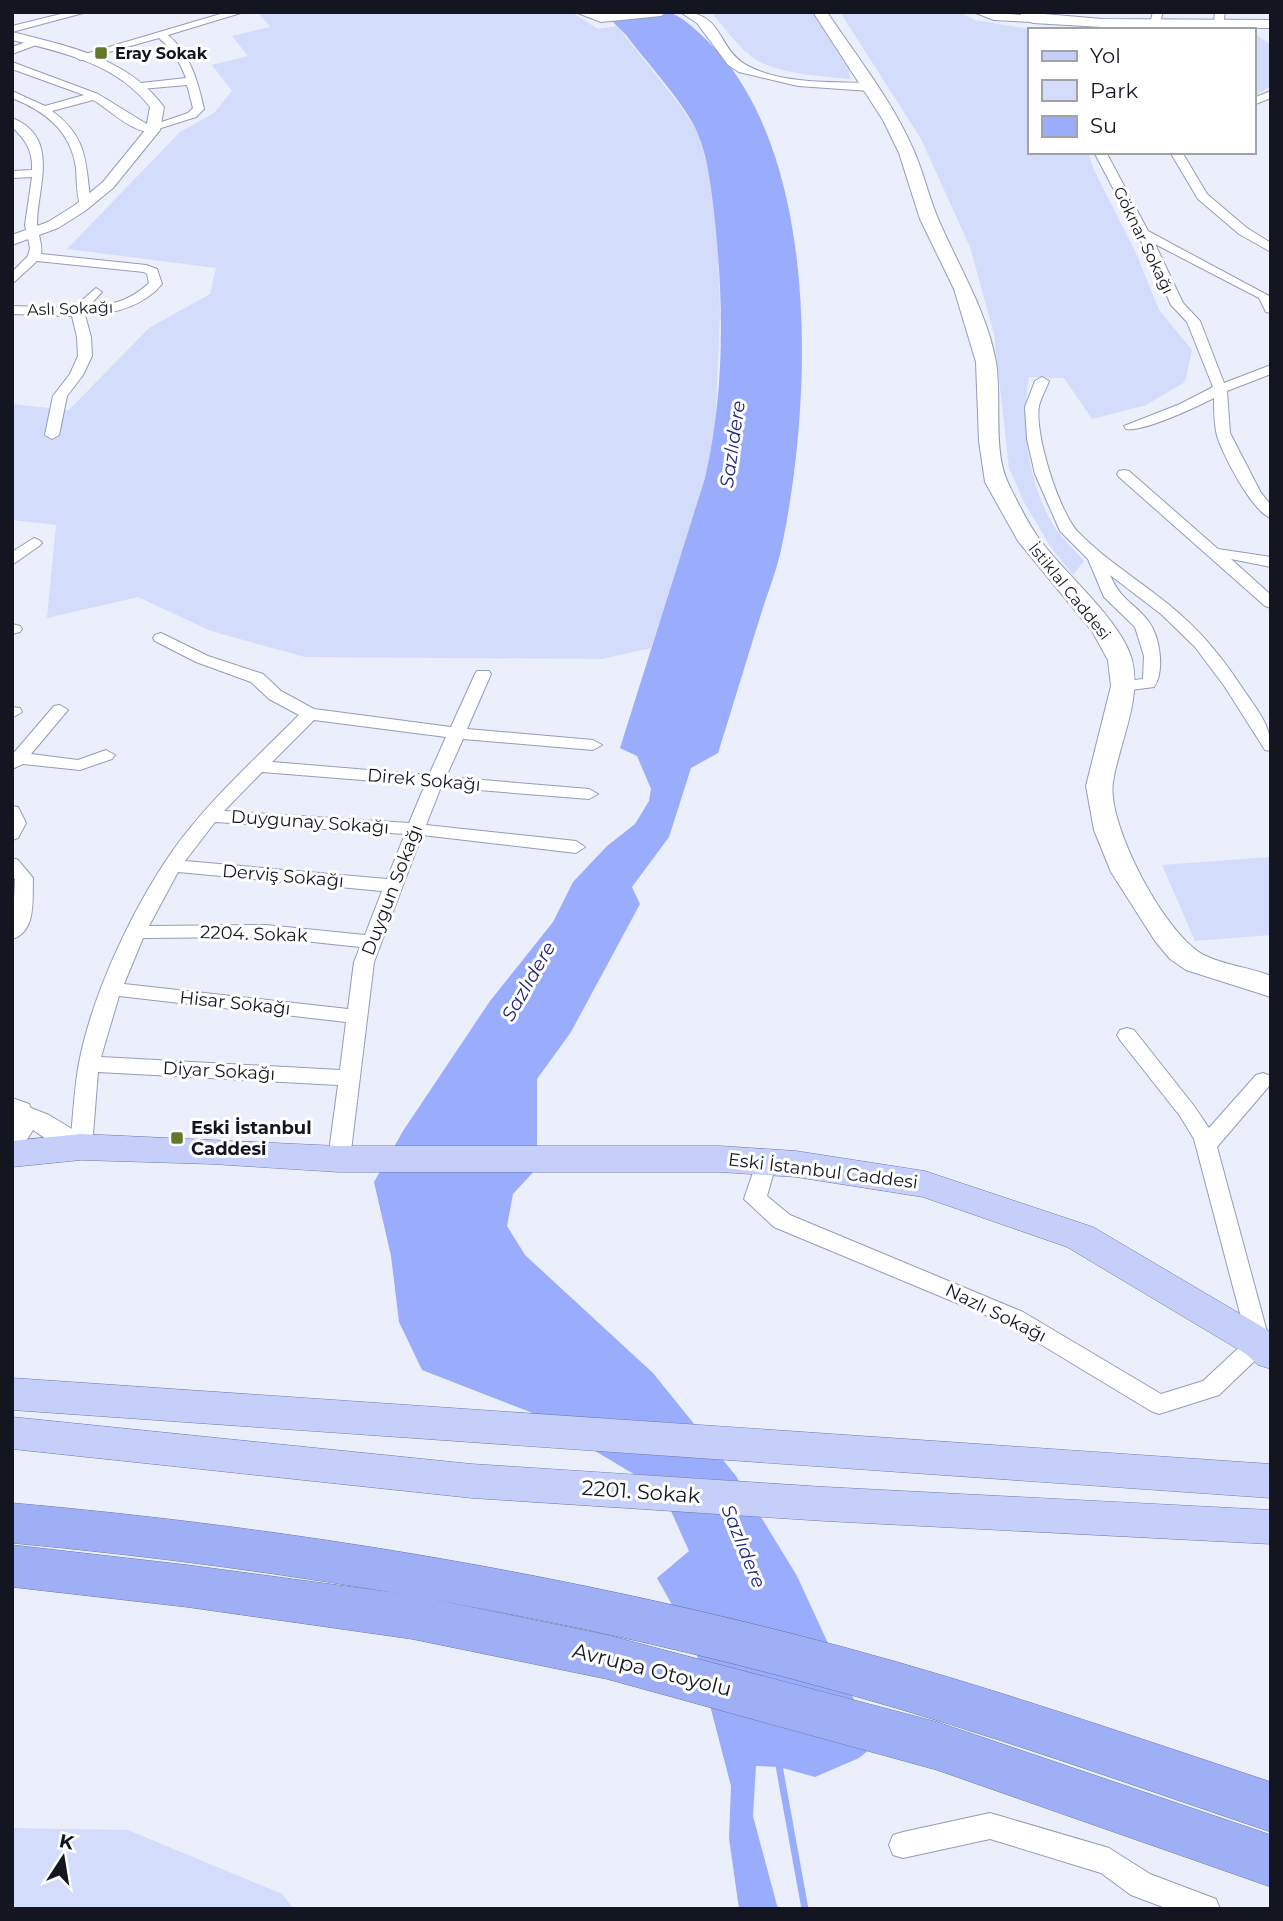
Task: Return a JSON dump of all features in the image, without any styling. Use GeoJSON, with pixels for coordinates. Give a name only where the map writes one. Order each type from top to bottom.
{"type":"FeatureCollection","features":[{"type":"Feature","properties":{"kind":"highway"},"geometry":{"type":"LineString","coordinates":[[12,1523],[255,1549],[348,1563],[533,1595],[653,1620],[846,1670],[978,1709],[1271,1808]]}},
{"type":"Feature","properties":{"kind":"highway","name":"Avrupa Otoyolu"},"geometry":{"type":"LineString","coordinates":[[12,1566],[187,1586],[412,1617],[607,1657],[937,1746],[1271,1861]]}},
{"type":"Feature","properties":{"kind":"main road","name":"İstiklal Caddesi"},"geometry":{"type":"LineString","coordinates":[[820,12],[870,87],[907,153],[929,219],[963,289],[986,362],[989,441],[996,482],[1029,541],[1114,645],[1120,660],[1123,686],[1099,786],[1107,830],[1120,862],[1165,935],[1180,952],[1208,968],[1263,980]]}},
{"type":"Feature","properties":{"kind":"main road","name":"Eski İstanbul Caddesi"},"geometry":{"type":"LineString","coordinates":[[12,1154],[81,1147],[354,1159],[720,1158],[766,1161],[925,1184],[1080,1237],[1265,1349]]}},
{"type":"Feature","properties":{"kind":"main road"},"geometry":{"type":"LineString","coordinates":[[12,1394],[1271,1481]]}},
{"type":"Feature","properties":{"kind":"main road","name":"2201. Sokak"},"geometry":{"type":"LineString","coordinates":[[12,1433],[472,1481],[825,1504],[1271,1527]]}},
{"type":"Feature","properties":{"kind":"street"},"geometry":{"type":"LineString","coordinates":[[12,29],[52,15],[82,12]]}},
{"type":"Feature","properties":{"kind":"street"},"geometry":{"type":"LineString","coordinates":[[80,57],[239,12]]}},
{"type":"Feature","properties":{"kind":"street"},"geometry":{"type":"LineString","coordinates":[[582,12],[601,18],[661,12]]}},
{"type":"Feature","properties":{"kind":"street"},"geometry":{"type":"LineString","coordinates":[[685,12],[697,16],[734,63],[751,73],[830,85],[870,87]]}},
{"type":"Feature","properties":{"kind":"street"},"geometry":{"type":"LineString","coordinates":[[981,13],[994,17],[1030,15],[1220,18],[1271,24]]}},
{"type":"Feature","properties":{"kind":"street"},"geometry":{"type":"LineString","coordinates":[[12,65],[94,96],[120,110],[141,127],[154,128],[192,115],[198,108],[193,81],[176,46],[161,34]]}},
{"type":"Feature","properties":{"kind":"street"},"geometry":{"type":"LineString","coordinates":[[12,36],[108,67],[147,90],[157,107],[154,128],[108,185],[53,225],[12,240]]}},
{"type":"Feature","properties":{"kind":"street"},"geometry":{"type":"LineString","coordinates":[[12,51],[35,42]]}},
{"type":"Feature","properties":{"kind":"street"},"geometry":{"type":"LineString","coordinates":[[141,86],[193,81]]}},
{"type":"Feature","properties":{"kind":"street"},"geometry":{"type":"LineString","coordinates":[[12,94],[42,110],[69,131],[77,145],[85,204]]}},
{"type":"Feature","properties":{"kind":"street"},"geometry":{"type":"LineString","coordinates":[[1255,101],[1271,94]]}},
{"type":"Feature","properties":{"kind":"street"},"geometry":{"type":"LineString","coordinates":[[42,110],[94,96]]}},
{"type":"Feature","properties":{"kind":"street"},"geometry":{"type":"LineString","coordinates":[[12,281],[34,257],[36,247],[30,235],[38,173],[37,151],[27,143],[16,124]]}},
{"type":"Feature","properties":{"kind":"street","name":"Göknar Sokağı"},"geometry":{"type":"LineString","coordinates":[[1101,154],[1144,234],[1177,305],[1194,321],[1220,389]]}},
{"type":"Feature","properties":{"kind":"street"},"geometry":{"type":"LineString","coordinates":[[1177,154],[1202,196],[1243,231],[1271,248]]}},
{"type":"Feature","properties":{"kind":"street"},"geometry":{"type":"LineString","coordinates":[[12,175],[38,173]]}},
{"type":"Feature","properties":{"kind":"street"},"geometry":{"type":"LineString","coordinates":[[1144,234],[1267,297],[1271,309]]}},
{"type":"Feature","properties":{"kind":"street","name":"Aslı Sokağı"},"geometry":{"type":"LineString","coordinates":[[12,310],[77,311],[122,306],[137,300],[156,284],[153,272],[34,257]]}},
{"type":"Feature","properties":{"kind":"street"},"geometry":{"type":"LineString","coordinates":[[52,435],[60,396],[76,375],[85,356],[85,337],[77,311],[96,292]]}},
{"type":"Feature","properties":{"kind":"street"},"geometry":{"type":"LineString","coordinates":[[1131,426],[1185,407],[1220,389],[1271,369]]}},
{"type":"Feature","properties":{"kind":"street"},"geometry":{"type":"LineString","coordinates":[[1042,381],[1032,407],[1034,439],[1042,474],[1068,531],[1095,558],[1170,613],[1190,632],[1235,689],[1271,746]]}},
{"type":"Feature","properties":{"kind":"street"},"geometry":{"type":"LineString","coordinates":[[1220,389],[1223,433],[1254,495],[1271,514]]}},
{"type":"Feature","properties":{"kind":"street"},"geometry":{"type":"LineString","coordinates":[[1124,474],[1271,603]]}},
{"type":"Feature","properties":{"kind":"street"},"geometry":{"type":"LineString","coordinates":[[12,561],[34,543]]}},
{"type":"Feature","properties":{"kind":"street"},"geometry":{"type":"LineString","coordinates":[[1214,553],[1271,562]]}},
{"type":"Feature","properties":{"kind":"street"},"geometry":{"type":"LineString","coordinates":[[1095,558],[1111,594],[1143,625],[1152,656],[1151,679],[1148,683],[1123,686]]}},
{"type":"Feature","properties":{"kind":"street"},"geometry":{"type":"LineString","coordinates":[[161,638],[202,659],[257,678],[275,695],[310,714],[457,733],[593,745]]}},
{"type":"Feature","properties":{"kind":"street","name":"Duygun Sokağı"},"geometry":{"type":"LineString","coordinates":[[354,1159],[350,1078],[364,962],[435,780],[483,674]]}},
{"type":"Feature","properties":{"kind":"street"},"geometry":{"type":"LineString","coordinates":[[15,761],[60,710]]}},
{"type":"Feature","properties":{"kind":"street"},"geometry":{"type":"LineString","coordinates":[[81,1147],[89,1063],[112,989],[157,889],[211,816],[310,714]]}},
{"type":"Feature","properties":{"kind":"street"},"geometry":{"type":"LineString","coordinates":[[15,761],[80,765],[106,755]]}},
{"type":"Feature","properties":{"kind":"street","name":"Direk Sokağı"},"geometry":{"type":"LineString","coordinates":[[258,766],[589,794]]}},
{"type":"Feature","properties":{"kind":"street"},"geometry":{"type":"LineString","coordinates":[[12,811],[18,823],[12,834]]}},
{"type":"Feature","properties":{"kind":"street","name":"Duygunay Sokağı"},"geometry":{"type":"LineString","coordinates":[[211,816],[416,829],[576,846]]}},
{"type":"Feature","properties":{"kind":"street"},"geometry":{"type":"LineString","coordinates":[[12,864],[24,878],[21,923],[12,933]]}},
{"type":"Feature","properties":{"kind":"street","name":"Derviş Sokağı"},"geometry":{"type":"LineString","coordinates":[[172,866],[393,886]]}},
{"type":"Feature","properties":{"kind":"street","name":"2204. Sokak"},"geometry":{"type":"LineString","coordinates":[[136,932],[266,931],[372,942]]}},
{"type":"Feature","properties":{"kind":"street","name":"Hisar Sokağı"},"geometry":{"type":"LineString","coordinates":[[112,989],[359,1017]]}},
{"type":"Feature","properties":{"kind":"street"},"geometry":{"type":"LineString","coordinates":[[1127,1035],[1187,1111],[1206,1146],[1265,1349]]}},
{"type":"Feature","properties":{"kind":"street","name":"Diyar Sokağı"},"geometry":{"type":"LineString","coordinates":[[89,1063],[350,1078]]}},
{"type":"Feature","properties":{"kind":"street"},"geometry":{"type":"LineString","coordinates":[[1206,1146],[1263,1080]]}},
{"type":"Feature","properties":{"kind":"street"},"geometry":{"type":"LineString","coordinates":[[12,1142],[20,1130],[15,1110]]}},
{"type":"Feature","properties":{"kind":"street","name":"Eski İstanbul Caddesi"},"geometry":{"type":"LineString","coordinates":[[15,1110],[81,1147]]}},
{"type":"Feature","properties":{"kind":"street","name":"Nazlı Sokağı"},"geometry":{"type":"LineString","coordinates":[[766,1161],[755,1199],[782,1221],[1016,1318],[1159,1404],[1211,1388],[1265,1349]]}},
{"type":"Feature","properties":{"kind":"street"},"geometry":{"type":"LineString","coordinates":[[903,1845],[990,1826],[1109,1862],[1150,1898],[1206,1909]]}},
{"type":"Feature","properties":{"kind":"green space"},"geometry":{"type":"Polygon","coordinates":[[[258,12],[571,12],[598,29],[617,26],[681,107],[698,133],[709,173],[718,249],[720,313],[715,437],[705,478],[651,648],[602,659],[305,657],[211,631],[138,597],[47,618],[56,525],[12,520],[12,404],[69,410],[149,328],[210,294],[216,268],[67,249],[180,132],[214,113],[232,91],[212,65],[248,56],[232,36],[270,27],[258,12]]]}},
{"type":"Feature","properties":{"kind":"green space"},"geometry":{"type":"Polygon","coordinates":[[[711,12],[812,12],[849,70],[850,79],[794,73],[762,63],[741,47],[711,12]]]}},
{"type":"Feature","properties":{"kind":"green space"},"geometry":{"type":"Polygon","coordinates":[[[840,12],[959,12],[975,20],[1028,29],[1028,154],[1089,154],[1136,253],[1159,310],[1192,350],[1185,382],[1146,405],[1092,419],[1064,378],[1029,377],[1026,433],[1032,470],[1052,523],[1084,561],[1073,575],[1050,546],[1024,502],[1009,468],[994,334],[970,247],[921,139],[840,12]]]}},
{"type":"Feature","properties":{"kind":"green space"},"geometry":{"type":"Polygon","coordinates":[[[1255,33],[1271,45],[1271,87],[1255,95],[1255,33]]]}},
{"type":"Feature","properties":{"kind":"green space"},"geometry":{"type":"Polygon","coordinates":[[[1270,857],[1271,935],[1195,941],[1162,865],[1270,857]]]}},
{"type":"Feature","properties":{"kind":"green space"},"geometry":{"type":"Polygon","coordinates":[[[12,1828],[128,1830],[282,1894],[294,1909],[12,1909],[12,1828]]]}},
{"type":"Feature","properties":{"kind":"water"},"geometry":{"type":"Polygon","coordinates":[[[657,11],[677,16],[720,54],[753,103],[776,160],[791,223],[800,290],[802,358],[799,425],[792,488],[776,570],[718,753],[691,768],[669,837],[632,887],[640,904],[571,1032],[537,1079],[537,1168],[513,1194],[507,1226],[525,1255],[653,1373],[736,1476],[797,1576],[875,1745],[859,1758],[815,1777],[779,1767],[756,1766],[753,1816],[778,1909],[739,1909],[729,1838],[731,1786],[694,1644],[657,1578],[689,1551],[662,1491],[530,1412],[422,1370],[399,1322],[391,1256],[374,1182],[403,1131],[490,1001],[553,922],[573,882],[607,846],[635,824],[649,801],[651,789],[637,756],[620,748],[705,478],[712,446],[721,346],[720,279],[710,183],[698,134],[675,96],[626,35],[612,21],[597,12],[657,11]]]}},
{"type":"Feature","properties":{"kind":"waterway","name":"Sazlıdere"},"geometry":{"type":"LineString","coordinates":[[778,1760],[805,1909]]}},
{"type":"Feature","properties":{"kind":"place","name":"Eray Sokak"},"geometry":{"type":"Point","coordinates":[101,53]}},
{"type":"Feature","properties":{"kind":"place","name":"Eski İstanbul Caddesi"},"geometry":{"type":"Point","coordinates":[177,1138]}}]}
